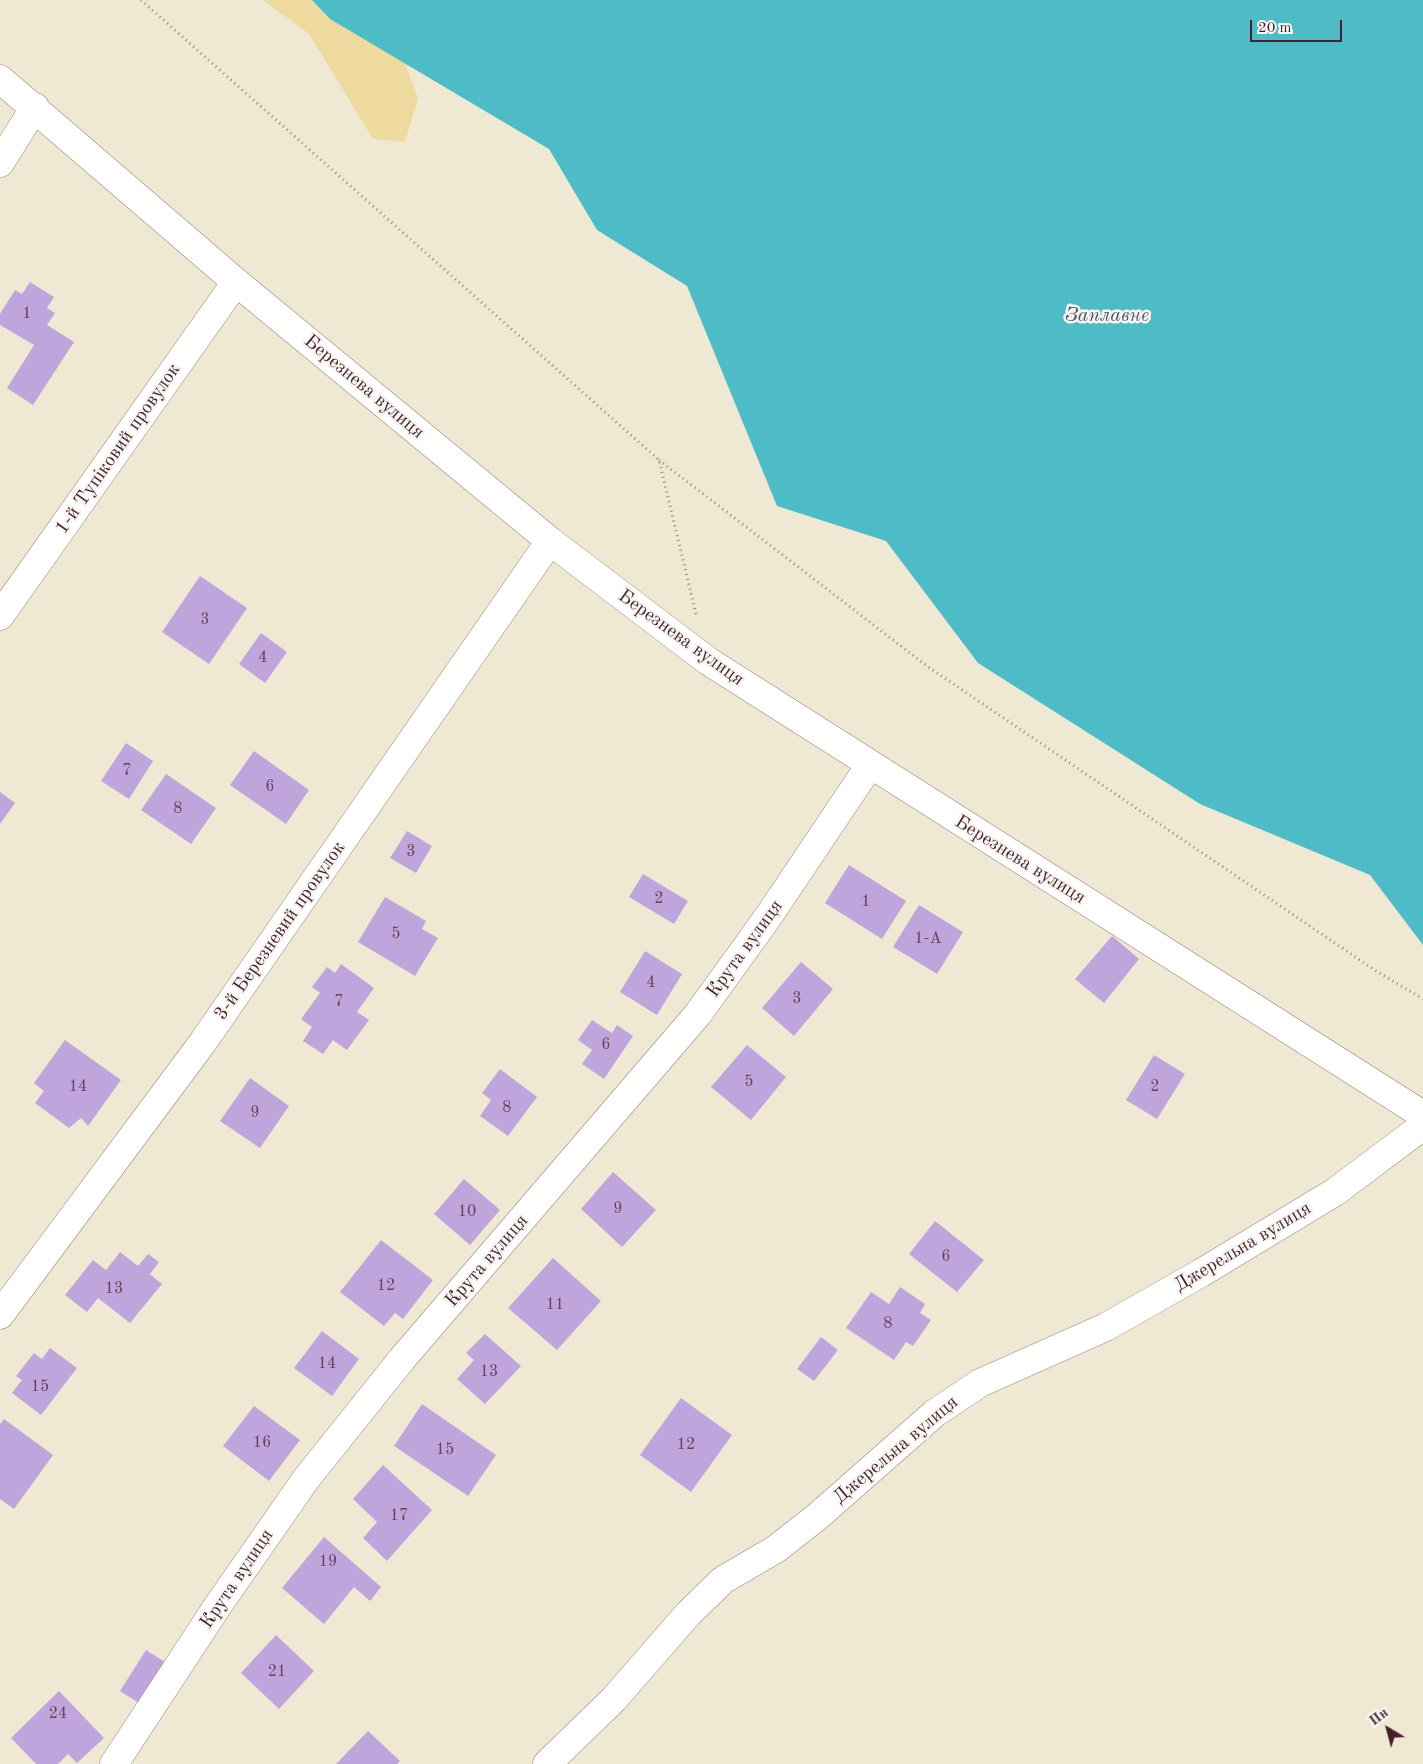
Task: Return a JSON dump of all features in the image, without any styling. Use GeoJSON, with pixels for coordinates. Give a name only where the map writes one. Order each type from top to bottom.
{"type":"FeatureCollection","features":[{"type":"Feature","properties":{"kind":"street","name":"Березнева вулиця"},"geometry":{"type":"LineString","coordinates":[[0,79],[36,107],[236,282],[550,541],[708,661],[1423,1115]]}},
{"type":"Feature","properties":{"kind":"street"},"geometry":{"type":"LineString","coordinates":[[0,164],[36,107]]}},
{"type":"Feature","properties":{"kind":"street","name":"1-й Тупіковий провулок"},"geometry":{"type":"LineString","coordinates":[[0,616],[236,282]]}},
{"type":"Feature","properties":{"kind":"street","name":"3-й Березневий провулок"},"geometry":{"type":"LineString","coordinates":[[0,1315],[203,1042],[550,541]]}},
{"type":"Feature","properties":{"kind":"street","name":"Крута вулиця"},"geometry":{"type":"LineString","coordinates":[[114,1764],[219,1604],[306,1479],[402,1359],[698,1014],[768,917],[870,765]]}},
{"type":"Feature","properties":{"kind":"street","name":"Джерельна вулиця"},"geometry":{"type":"LineString","coordinates":[[547,1764],[614,1699],[688,1614],[723,1580],[776,1549],[818,1516],[935,1413],[980,1383],[1106,1327],[1201,1273],[1335,1192],[1423,1126]]}},
{"type":"Feature","properties":{"kind":"path"},"geometry":{"type":"LineString","coordinates":[[141,0],[659,460],[927,666],[1373,969],[1423,999]]}},
{"type":"Feature","properties":{"kind":"path"},"geometry":{"type":"LineString","coordinates":[[659,460],[708,661]]}},
{"type":"Feature","properties":{"kind":"sand"},"geometry":{"type":"Polygon","coordinates":[[[263,0],[312,0],[330,19],[405,63],[418,98],[405,142],[373,139],[309,34],[263,0]]]}},
{"type":"Feature","properties":{"kind":"water","name":"Заплавне"},"geometry":{"type":"Polygon","coordinates":[[[312,0],[1423,0],[1423,945],[1370,875],[1200,804],[978,663],[886,541],[777,506],[687,286],[597,230],[549,149],[330,19],[312,0]]]}},
{"type":"Feature","properties":{"kind":"building"},"geometry":{"type":"Polygon","coordinates":[[[30,282],[54,297],[47,308],[55,313],[47,325],[74,342],[33,405],[7,388],[34,345],[0,325],[0,314],[15,290],[22,294],[30,282]]]}},
{"type":"Feature","properties":{"kind":"building"},"geometry":{"type":"Polygon","coordinates":[[[200,576],[247,608],[209,664],[162,632],[200,576]]]}},
{"type":"Feature","properties":{"kind":"building"},"geometry":{"type":"Polygon","coordinates":[[[261,633],[287,652],[265,683],[239,664],[261,633]]]}},
{"type":"Feature","properties":{"kind":"building"},"geometry":{"type":"Polygon","coordinates":[[[126,743],[153,761],[129,799],[101,781],[126,743]]]}},
{"type":"Feature","properties":{"kind":"building"},"geometry":{"type":"Polygon","coordinates":[[[254,751],[309,790],[286,824],[230,785],[254,751]]]}},
{"type":"Feature","properties":{"kind":"building"},"geometry":{"type":"Polygon","coordinates":[[[166,774],[216,808],[191,844],[141,810],[166,774]]]}},
{"type":"Feature","properties":{"kind":"building"},"geometry":{"type":"Polygon","coordinates":[[[0,792],[15,803],[0,824],[0,792]]]}},
{"type":"Feature","properties":{"kind":"building"},"geometry":{"type":"Polygon","coordinates":[[[407,831],[432,846],[416,873],[390,858],[407,831]]]}},
{"type":"Feature","properties":{"kind":"building"},"geometry":{"type":"Polygon","coordinates":[[[849,865],[906,901],[882,939],[825,903],[849,865]]]}},
{"type":"Feature","properties":{"kind":"building"},"geometry":{"type":"Polygon","coordinates":[[[643,874],[688,901],[674,924],[629,897],[643,874]]]}},
{"type":"Feature","properties":{"kind":"building"},"geometry":{"type":"Polygon","coordinates":[[[385,897],[426,921],[422,929],[438,938],[415,976],[358,942],[385,897]]]}},
{"type":"Feature","properties":{"kind":"building"},"geometry":{"type":"Polygon","coordinates":[[[919,905],[963,932],[937,974],[893,947],[919,905]]]}},
{"type":"Feature","properties":{"kind":"building"},"geometry":{"type":"Polygon","coordinates":[[[1112,936],[1139,959],[1104,1003],[1075,979],[1112,936]]]}},
{"type":"Feature","properties":{"kind":"building"},"geometry":{"type":"Polygon","coordinates":[[[645,951],[682,974],[657,1015],[620,992],[645,951]]]}},
{"type":"Feature","properties":{"kind":"building"},"geometry":{"type":"Polygon","coordinates":[[[801,962],[833,989],[794,1036],[762,1008],[801,962]]]}},
{"type":"Feature","properties":{"kind":"building"},"geometry":{"type":"Polygon","coordinates":[[[341,964],[374,988],[357,1012],[369,1020],[347,1050],[333,1040],[323,1054],[303,1041],[312,1027],[301,1019],[320,993],[312,987],[327,967],[335,973],[341,964]]]}},
{"type":"Feature","properties":{"kind":"building"},"geometry":{"type":"Polygon","coordinates":[[[592,1020],[612,1033],[617,1025],[633,1036],[604,1079],[582,1064],[592,1050],[578,1040],[592,1020]]]}},
{"type":"Feature","properties":{"kind":"building"},"geometry":{"type":"Polygon","coordinates":[[[65,1040],[121,1080],[88,1126],[81,1118],[69,1128],[35,1103],[44,1091],[34,1083],[65,1040]]]}},
{"type":"Feature","properties":{"kind":"building"},"geometry":{"type":"Polygon","coordinates":[[[747,1045],[786,1077],[751,1120],[711,1087],[747,1045]]]}},
{"type":"Feature","properties":{"kind":"building"},"geometry":{"type":"Polygon","coordinates":[[[1154,1055],[1185,1074],[1157,1119],[1126,1100],[1154,1055]]]}},
{"type":"Feature","properties":{"kind":"building"},"geometry":{"type":"Polygon","coordinates":[[[500,1069],[537,1097],[508,1136],[480,1116],[491,1100],[482,1093],[500,1069]]]}},
{"type":"Feature","properties":{"kind":"building"},"geometry":{"type":"Polygon","coordinates":[[[250,1078],[289,1106],[260,1148],[220,1121],[250,1078]]]}},
{"type":"Feature","properties":{"kind":"building"},"geometry":{"type":"Polygon","coordinates":[[[613,1172],[656,1210],[622,1247],[581,1209],[613,1172]]]}},
{"type":"Feature","properties":{"kind":"building"},"geometry":{"type":"Polygon","coordinates":[[[464,1179],[500,1210],[470,1245],[434,1214],[464,1179]]]}},
{"type":"Feature","properties":{"kind":"building"},"geometry":{"type":"Polygon","coordinates":[[[935,1221],[984,1260],[957,1292],[909,1254],[935,1221]]]}},
{"type":"Feature","properties":{"kind":"building"},"geometry":{"type":"Polygon","coordinates":[[[381,1240],[433,1280],[403,1319],[395,1313],[384,1326],[340,1292],[381,1240]]]}},
{"type":"Feature","properties":{"kind":"building"},"geometry":{"type":"Polygon","coordinates":[[[120,1252],[138,1266],[148,1254],[159,1262],[150,1274],[162,1284],[130,1323],[98,1298],[87,1312],[65,1295],[93,1260],[106,1270],[120,1252]]]}},
{"type":"Feature","properties":{"kind":"building"},"geometry":{"type":"Polygon","coordinates":[[[553,1258],[601,1301],[557,1350],[508,1308],[553,1258]]]}},
{"type":"Feature","properties":{"kind":"building"},"geometry":{"type":"Polygon","coordinates":[[[900,1287],[925,1304],[920,1313],[931,1320],[913,1346],[906,1342],[894,1360],[846,1328],[871,1292],[889,1304],[900,1287]]]}},
{"type":"Feature","properties":{"kind":"building"},"geometry":{"type":"Polygon","coordinates":[[[322,1331],[359,1359],[332,1396],[294,1368],[322,1331]]]}},
{"type":"Feature","properties":{"kind":"building"},"geometry":{"type":"Polygon","coordinates":[[[485,1334],[521,1366],[485,1404],[457,1379],[474,1360],[466,1353],[485,1334]]]}},
{"type":"Feature","properties":{"kind":"building"},"geometry":{"type":"Polygon","coordinates":[[[821,1337],[838,1350],[814,1381],[797,1369],[821,1337]]]}},
{"type":"Feature","properties":{"kind":"building"},"geometry":{"type":"Polygon","coordinates":[[[50,1348],[77,1368],[41,1415],[12,1393],[22,1380],[16,1376],[34,1353],[42,1359],[50,1348]]]}},
{"type":"Feature","properties":{"kind":"building"},"geometry":{"type":"Polygon","coordinates":[[[681,1398],[732,1435],[691,1492],[640,1455],[681,1398]]]}},
{"type":"Feature","properties":{"kind":"building"},"geometry":{"type":"Polygon","coordinates":[[[422,1404],[496,1455],[468,1496],[394,1446],[422,1404]]]}},
{"type":"Feature","properties":{"kind":"building"},"geometry":{"type":"Polygon","coordinates":[[[254,1406],[300,1440],[269,1481],[223,1446],[254,1406]]]}},
{"type":"Feature","properties":{"kind":"building"},"geometry":{"type":"Polygon","coordinates":[[[4,1419],[53,1455],[14,1509],[0,1499],[0,1424],[4,1419]]]}},
{"type":"Feature","properties":{"kind":"building"},"geometry":{"type":"Polygon","coordinates":[[[383,1465],[432,1510],[387,1561],[363,1538],[377,1522],[353,1499],[383,1465]]]}},
{"type":"Feature","properties":{"kind":"building"},"geometry":{"type":"Polygon","coordinates":[[[324,1537],[381,1587],[370,1601],[354,1587],[324,1624],[282,1588],[324,1537]]]}},
{"type":"Feature","properties":{"kind":"building"},"geometry":{"type":"Polygon","coordinates":[[[276,1635],[314,1671],[279,1709],[241,1673],[276,1635]]]}},
{"type":"Feature","properties":{"kind":"building"},"geometry":{"type":"Polygon","coordinates":[[[146,1650],[165,1662],[139,1703],[120,1691],[146,1650]]]}},
{"type":"Feature","properties":{"kind":"building"},"geometry":{"type":"Polygon","coordinates":[[[59,1691],[104,1738],[77,1763],[68,1754],[58,1764],[36,1764],[11,1738],[59,1691]]]}},
{"type":"Feature","properties":{"kind":"building"},"geometry":{"type":"Polygon","coordinates":[[[368,1731],[400,1761],[397,1764],[336,1764],[368,1731]]]}}]}
